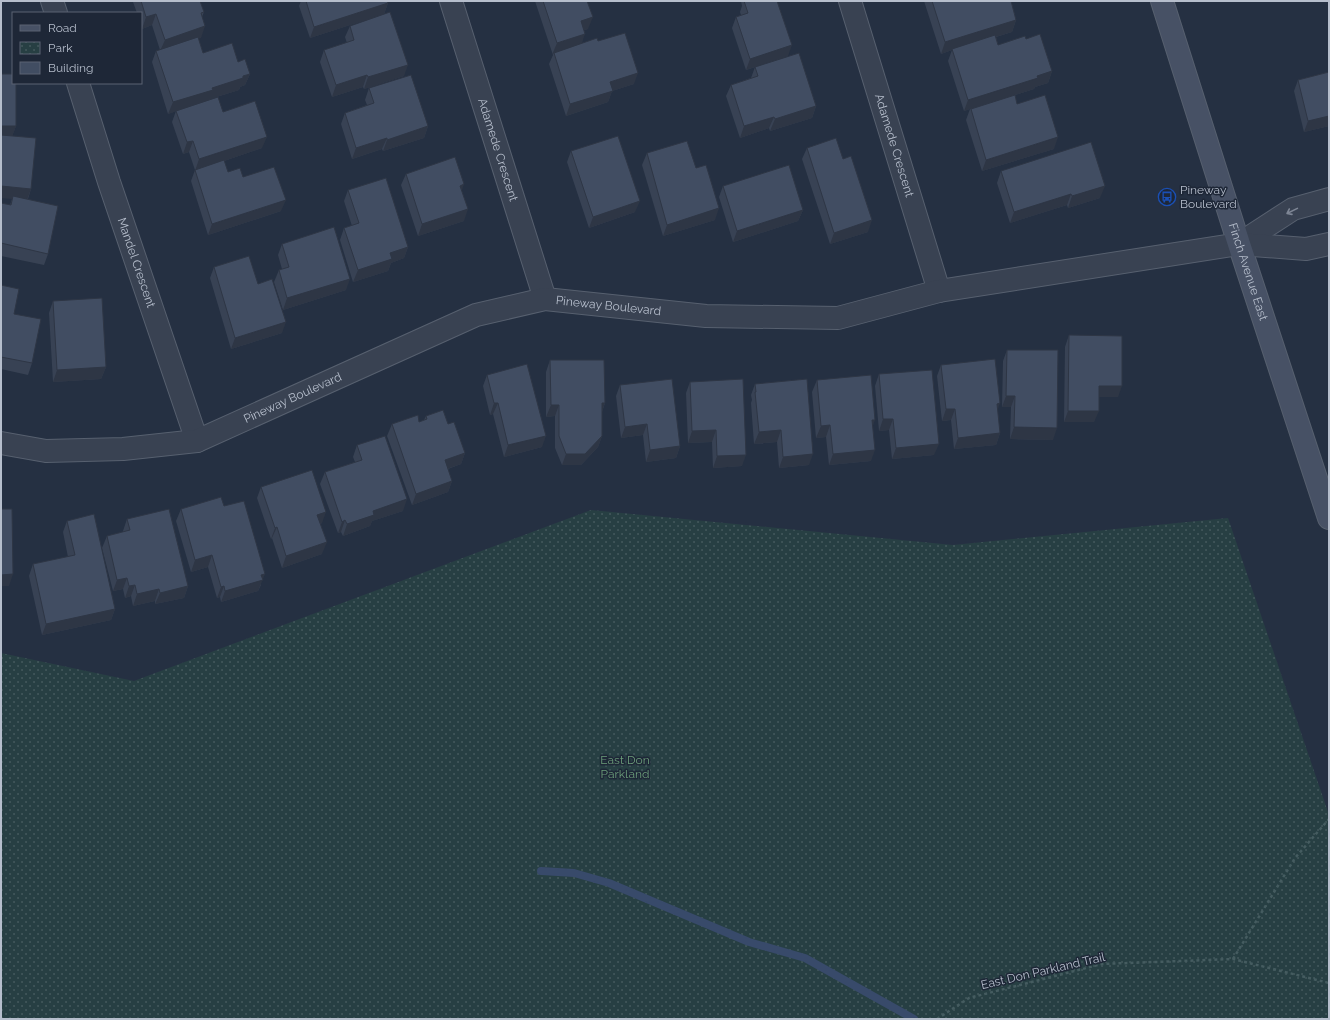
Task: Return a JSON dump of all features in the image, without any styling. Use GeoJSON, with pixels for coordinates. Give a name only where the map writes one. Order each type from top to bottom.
{"type":"FeatureCollection","features":[{"type":"Feature","properties":{"kind":"main road","name":"Finch Avenue East"},"geometry":{"type":"LineString","coordinates":[[1162,1],[1239,244],[1329,518]]}},
{"type":"Feature","properties":{"kind":"street"},"geometry":{"type":"LineString","coordinates":[[52,1],[56,12]]}},
{"type":"Feature","properties":{"kind":"street","name":"Adamede Crescent"},"geometry":{"type":"LineString","coordinates":[[451,1],[545,299]]}},
{"type":"Feature","properties":{"kind":"street","name":"Adamede Crescent"},"geometry":{"type":"LineString","coordinates":[[850,1],[939,291]]}},
{"type":"Feature","properties":{"kind":"street","name":"Mandel Crescent"},"geometry":{"type":"LineString","coordinates":[[78,84],[109,182],[197,442]]}},
{"type":"Feature","properties":{"kind":"street"},"geometry":{"type":"LineString","coordinates":[[1239,244],[1293,209],[1329,200]]}},
{"type":"Feature","properties":{"kind":"street"},"geometry":{"type":"LineString","coordinates":[[1239,244],[1306,249],[1329,244]]}},
{"type":"Feature","properties":{"kind":"street","name":"Pineway Boulevard"},"geometry":{"type":"LineString","coordinates":[[1,443],[46,451],[123,449],[197,442],[476,315],[545,299],[706,316],[838,318],[939,291],[1239,244]]}},
{"type":"Feature","properties":{"kind":"path"},"geometry":{"type":"LineString","coordinates":[[1233,959],[1295,858],[1329,819]]}},
{"type":"Feature","properties":{"kind":"path","name":"East Don Parkland Trail"},"geometry":{"type":"LineString","coordinates":[[937,1019],[969,998],[1102,964],[1233,959],[1329,983]]}},
{"type":"Feature","properties":{"kind":"green space","name":"East Don Parkland"},"geometry":{"type":"Polygon","coordinates":[[[591,510],[953,545],[1228,518],[1329,815],[1329,1019],[1,1019],[1,653],[134,681],[591,510]]]}},
{"type":"Feature","properties":{"kind":"building"},"geometry":{"type":"Polygon","coordinates":[[[141,1],[200,1],[204,12],[201,13],[205,26],[165,40],[156,14],[146,17],[141,1]]]}},
{"type":"Feature","properties":{"kind":"building"},"geometry":{"type":"Polygon","coordinates":[[[306,1],[387,1],[388,3],[314,27],[306,1]]]}},
{"type":"Feature","properties":{"kind":"building"},"geometry":{"type":"Polygon","coordinates":[[[543,1],[587,1],[593,17],[581,21],[585,34],[557,43],[543,1]]]}},
{"type":"Feature","properties":{"kind":"building"},"geometry":{"type":"Polygon","coordinates":[[[744,1],[777,1],[792,45],[750,59],[736,17],[748,13],[744,1]]]}},
{"type":"Feature","properties":{"kind":"building"},"geometry":{"type":"Polygon","coordinates":[[[932,1],[1011,1],[1016,20],[945,42],[932,1]]]}},
{"type":"Feature","properties":{"kind":"building"},"geometry":{"type":"Polygon","coordinates":[[[390,12],[408,65],[368,77],[367,75],[336,85],[324,50],[354,40],[350,26],[390,12]]]}},
{"type":"Feature","properties":{"kind":"building"},"geometry":{"type":"Polygon","coordinates":[[[625,33],[638,73],[610,82],[613,91],[570,104],[554,53],[597,38],[598,41],[625,33]]]}},
{"type":"Feature","properties":{"kind":"building"},"geometry":{"type":"Polygon","coordinates":[[[1040,34],[1052,71],[1037,76],[1038,78],[968,100],[952,49],[995,35],[998,45],[1025,36],[1026,39],[1040,34]]]}},
{"type":"Feature","properties":{"kind":"building"},"geometry":{"type":"Polygon","coordinates":[[[198,37],[203,53],[232,43],[238,62],[245,59],[250,74],[243,76],[243,78],[212,88],[213,90],[173,102],[156,51],[198,37]]]}},
{"type":"Feature","properties":{"kind":"building"},"geometry":{"type":"Polygon","coordinates":[[[799,53],[816,106],[775,119],[774,117],[744,126],[731,85],[758,76],[755,67],[799,53]]]}},
{"type":"Feature","properties":{"kind":"building"},"geometry":{"type":"Polygon","coordinates":[[[1329,72],[1329,116],[1308,121],[1298,80],[1329,72]]]}},
{"type":"Feature","properties":{"kind":"building"},"geometry":{"type":"Polygon","coordinates":[[[1,74],[12,74],[12,84],[16,84],[16,126],[1,126],[1,74]]]}},
{"type":"Feature","properties":{"kind":"building"},"geometry":{"type":"Polygon","coordinates":[[[411,75],[428,126],[387,140],[387,138],[356,148],[345,113],[374,103],[369,88],[411,75]]]}},
{"type":"Feature","properties":{"kind":"building"},"geometry":{"type":"Polygon","coordinates":[[[1015,95],[1017,104],[1045,95],[1058,137],[986,160],[971,109],[1015,95]]]}},
{"type":"Feature","properties":{"kind":"building"},"geometry":{"type":"Polygon","coordinates":[[[218,97],[223,112],[255,101],[267,137],[199,159],[193,141],[187,142],[176,111],[218,97]]]}},
{"type":"Feature","properties":{"kind":"building"},"geometry":{"type":"Polygon","coordinates":[[[1,135],[36,138],[31,189],[1,186],[1,135]]]}},
{"type":"Feature","properties":{"kind":"building"},"geometry":{"type":"Polygon","coordinates":[[[618,136],[640,201],[593,217],[571,151],[618,136]]]}},
{"type":"Feature","properties":{"kind":"building"},"geometry":{"type":"Polygon","coordinates":[[[836,138],[843,159],[851,156],[872,220],[834,233],[807,148],[836,138]]]}},
{"type":"Feature","properties":{"kind":"building"},"geometry":{"type":"Polygon","coordinates":[[[687,141],[696,168],[706,165],[719,208],[667,225],[647,153],[687,141]]]}},
{"type":"Feature","properties":{"kind":"building"},"geometry":{"type":"Polygon","coordinates":[[[1091,142],[1105,186],[1072,196],[1071,194],[1014,212],[1001,171],[1091,142]]]}},
{"type":"Feature","properties":{"kind":"building"},"geometry":{"type":"Polygon","coordinates":[[[455,157],[464,184],[460,186],[468,209],[422,224],[406,174],[455,157]]]}},
{"type":"Feature","properties":{"kind":"building"},"geometry":{"type":"Polygon","coordinates":[[[224,160],[228,172],[240,168],[243,177],[274,167],[286,200],[212,224],[195,170],[224,160]]]}},
{"type":"Feature","properties":{"kind":"building"},"geometry":{"type":"Polygon","coordinates":[[[789,165],[803,210],[737,231],[723,186],[789,165]]]}},
{"type":"Feature","properties":{"kind":"building"},"geometry":{"type":"Polygon","coordinates":[[[386,178],[408,247],[390,253],[392,259],[358,270],[344,228],[359,223],[348,190],[386,178]]]}},
{"type":"Feature","properties":{"kind":"building"},"geometry":{"type":"Polygon","coordinates":[[[13,196],[58,206],[48,254],[1,243],[1,203],[11,205],[13,196]]]}},
{"type":"Feature","properties":{"kind":"building"},"geometry":{"type":"Polygon","coordinates":[[[334,227],[350,279],[287,298],[279,270],[289,267],[282,244],[334,227]]]}},
{"type":"Feature","properties":{"kind":"building"},"geometry":{"type":"Polygon","coordinates":[[[249,256],[258,284],[272,279],[286,322],[235,338],[214,267],[249,256]]]}},
{"type":"Feature","properties":{"kind":"building"},"geometry":{"type":"Polygon","coordinates":[[[1,285],[19,289],[14,314],[41,319],[32,363],[1,357],[1,285]]]}},
{"type":"Feature","properties":{"kind":"building"},"geometry":{"type":"Polygon","coordinates":[[[102,298],[106,367],[57,370],[53,301],[102,298]]]}},
{"type":"Feature","properties":{"kind":"building"},"geometry":{"type":"Polygon","coordinates":[[[1069,335],[1122,336],[1122,386],[1099,386],[1099,411],[1068,411],[1069,335]]]}},
{"type":"Feature","properties":{"kind":"building"},"geometry":{"type":"Polygon","coordinates":[[[1007,350],[1058,350],[1057,428],[1014,427],[1015,396],[1006,396],[1007,350]]]}},
{"type":"Feature","properties":{"kind":"building"},"geometry":{"type":"Polygon","coordinates":[[[995,359],[1000,403],[997,404],[1000,433],[958,438],[955,409],[946,409],[941,365],[995,359]]]}},
{"type":"Feature","properties":{"kind":"building"},"geometry":{"type":"Polygon","coordinates":[[[550,360],[604,360],[605,403],[602,403],[602,436],[585,454],[566,454],[559,436],[559,405],[551,405],[550,360]]]}},
{"type":"Feature","properties":{"kind":"building"},"geometry":{"type":"Polygon","coordinates":[[[527,364],[546,436],[508,445],[498,403],[494,403],[487,375],[527,364]]]}},
{"type":"Feature","properties":{"kind":"building"},"geometry":{"type":"Polygon","coordinates":[[[932,370],[939,444],[896,448],[893,419],[883,419],[879,374],[932,370]]]}},
{"type":"Feature","properties":{"kind":"building"},"geometry":{"type":"Polygon","coordinates":[[[871,375],[875,420],[872,420],[875,450],[833,454],[830,425],[821,426],[817,380],[871,375]]]}},
{"type":"Feature","properties":{"kind":"building"},"geometry":{"type":"Polygon","coordinates":[[[672,379],[680,446],[650,450],[647,424],[625,427],[620,385],[672,379]]]}},
{"type":"Feature","properties":{"kind":"building"},"geometry":{"type":"Polygon","coordinates":[[[743,379],[746,455],[717,456],[716,430],[692,431],[690,382],[743,379]]]}},
{"type":"Feature","properties":{"kind":"building"},"geometry":{"type":"Polygon","coordinates":[[[807,379],[813,454],[783,457],[781,430],[759,432],[755,384],[807,379]]]}},
{"type":"Feature","properties":{"kind":"building"},"geometry":{"type":"Polygon","coordinates":[[[443,410],[448,424],[454,422],[465,453],[445,460],[452,481],[416,494],[392,424],[418,415],[419,422],[427,419],[426,416],[443,410]]]}},
{"type":"Feature","properties":{"kind":"building"},"geometry":{"type":"Polygon","coordinates":[[[385,436],[407,499],[373,511],[374,515],[347,524],[345,520],[342,522],[325,472],[362,460],[357,445],[385,436]]]}},
{"type":"Feature","properties":{"kind":"building"},"geometry":{"type":"Polygon","coordinates":[[[312,470],[326,512],[317,515],[327,542],[286,556],[277,527],[275,528],[261,487],[312,470]]]}},
{"type":"Feature","properties":{"kind":"building"},"geometry":{"type":"Polygon","coordinates":[[[221,497],[224,506],[244,501],[265,574],[261,575],[263,580],[225,591],[224,586],[221,587],[212,555],[195,560],[181,509],[221,497]]]}},
{"type":"Feature","properties":{"kind":"building"},"geometry":{"type":"Polygon","coordinates":[[[1,509],[12,509],[13,574],[1,575],[1,509]]]}},
{"type":"Feature","properties":{"kind":"building"},"geometry":{"type":"Polygon","coordinates":[[[169,509],[188,586],[160,593],[159,589],[137,594],[135,585],[129,586],[127,578],[117,580],[107,536],[130,530],[127,519],[169,509]]]}},
{"type":"Feature","properties":{"kind":"building"},"geometry":{"type":"Polygon","coordinates":[[[94,514],[115,609],[46,624],[33,564],[75,555],[67,521],[94,514]]]}},
{"type":"Feature","properties":{"kind":"waterway"},"geometry":{"type":"LineString","coordinates":[[541,871],[574,873],[609,883],[749,942],[805,958],[914,1019]]}},
{"type":"Feature","properties":{"kind":"place","name":"Pineway Boulevard"},"geometry":{"type":"Point","coordinates":[1167,197]}}]}
